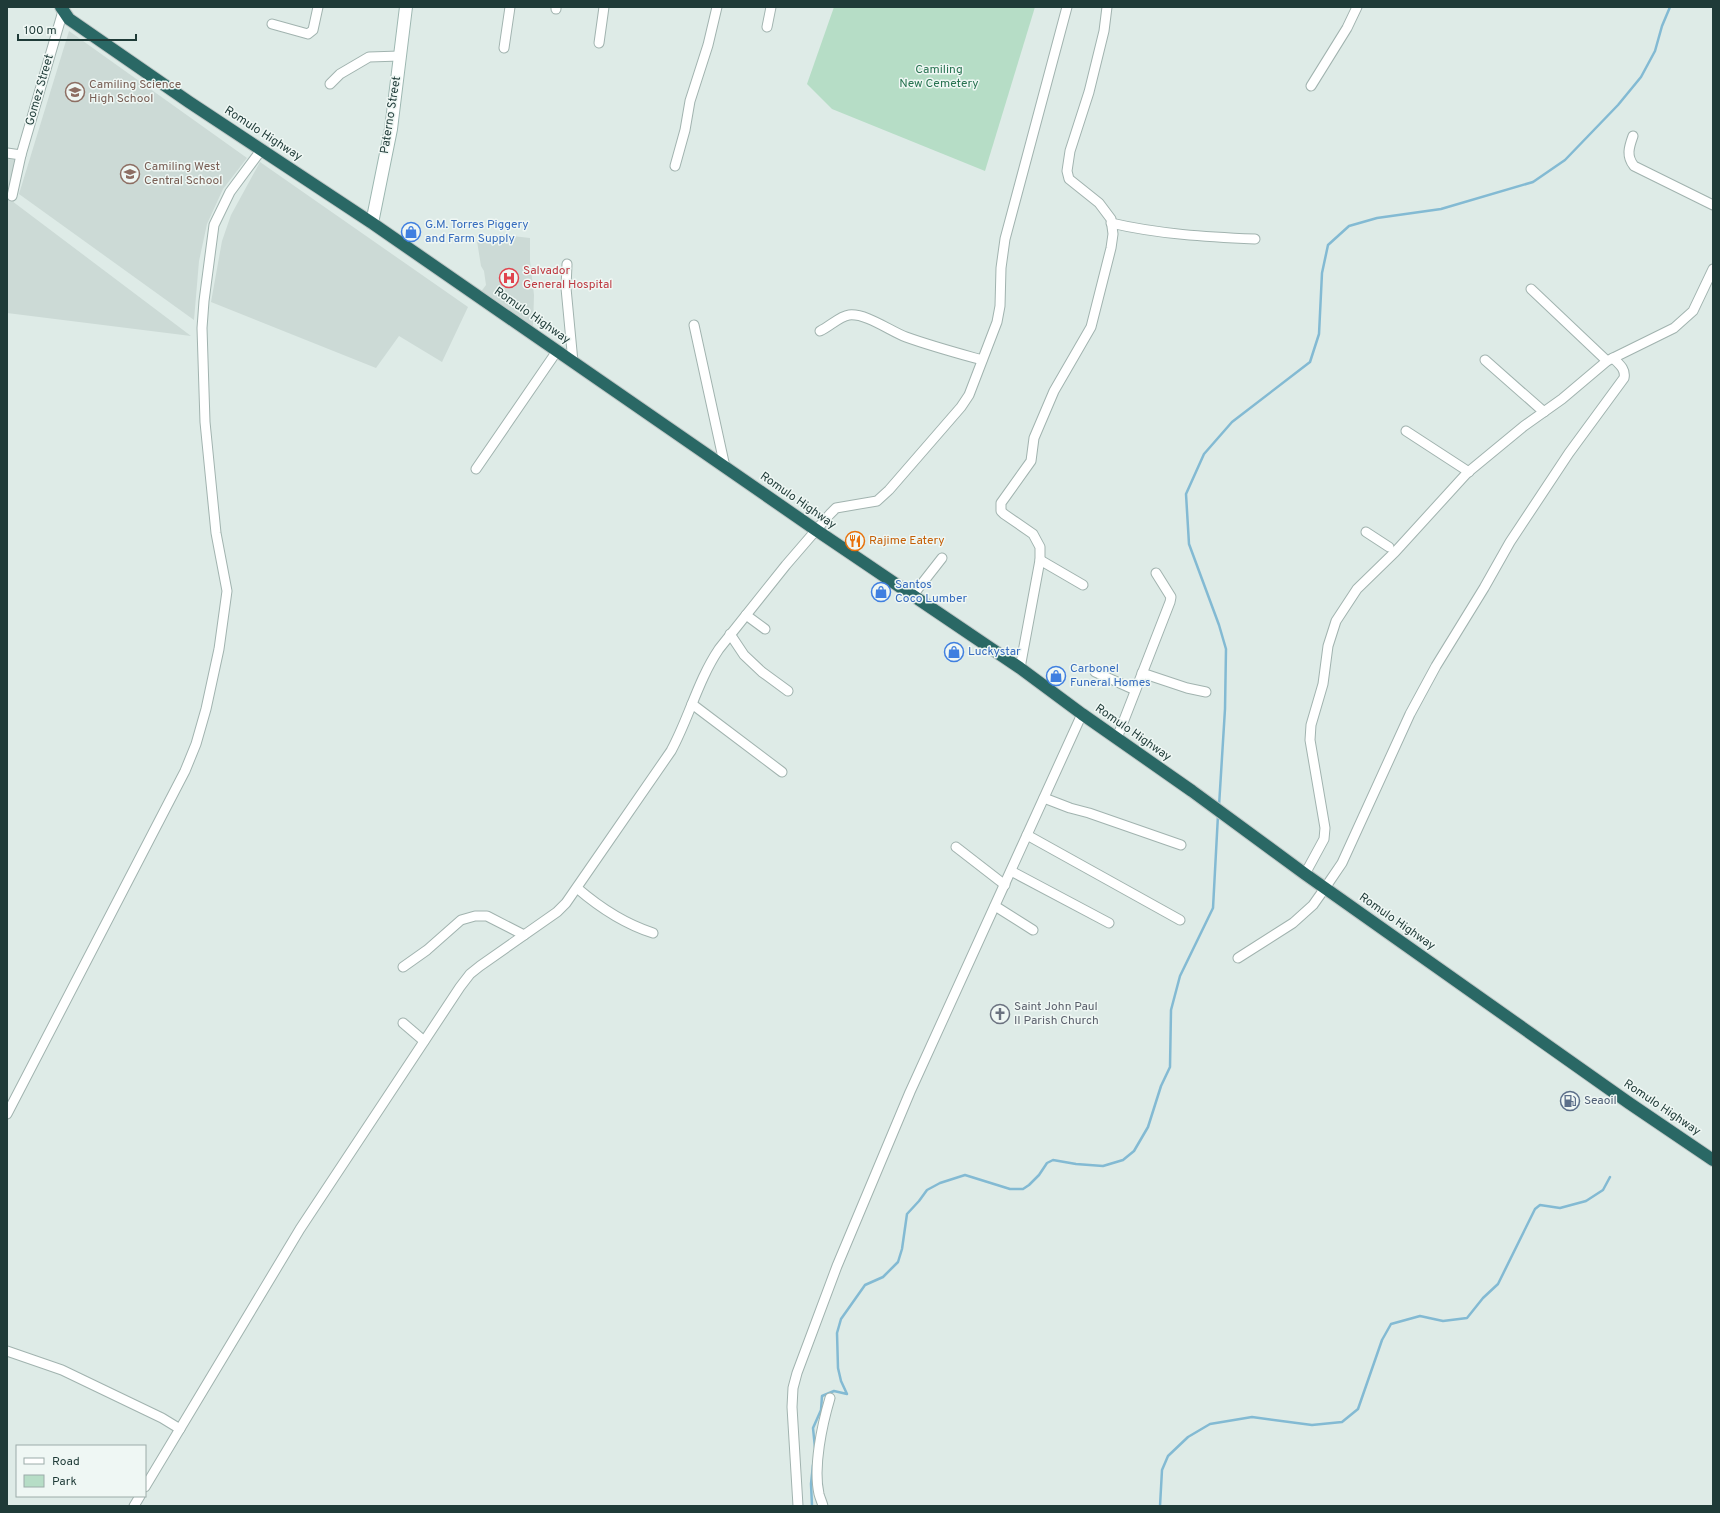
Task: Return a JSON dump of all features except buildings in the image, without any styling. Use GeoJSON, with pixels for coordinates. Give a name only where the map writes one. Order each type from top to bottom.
{"type":"FeatureCollection","features":[{"type":"Feature","properties":{"kind":"highway","name":"Romulo Highway"},"geometry":{"type":"LineString","coordinates":[[62,9],[69,19],[87,32],[189,102],[372,223],[724,467],[1020,668],[1305,874],[1629,1103],[1713,1160]]}},
{"type":"Feature","properties":{"kind":"street"},"geometry":{"type":"LineString","coordinates":[[272,24],[308,34],[313,30],[318,7]]}},
{"type":"Feature","properties":{"kind":"street","name":"Paterno Street"},"geometry":{"type":"LineString","coordinates":[[372,223],[391,129],[406,7]]}},
{"type":"Feature","properties":{"kind":"street"},"geometry":{"type":"LineString","coordinates":[[504,48],[510,7]]}},
{"type":"Feature","properties":{"kind":"street"},"geometry":{"type":"LineString","coordinates":[[599,43],[604,7]]}},
{"type":"Feature","properties":{"kind":"street"},"geometry":{"type":"LineString","coordinates":[[675,166],[685,130],[690,101],[708,45],[717,7]]}},
{"type":"Feature","properties":{"kind":"street"},"geometry":{"type":"LineString","coordinates":[[767,27],[771,7]]}},
{"type":"Feature","properties":{"kind":"street"},"geometry":{"type":"LineString","coordinates":[[146,1485],[300,1229],[470,974],[562,908],[671,751],[680,735],[710,662],[730,634],[816,530],[836,508],[877,501],[889,490],[961,407],[969,395],[997,322],[1005,239],[1067,7]]}},
{"type":"Feature","properties":{"kind":"street"},"geometry":{"type":"LineString","coordinates":[[1020,668],[1040,560],[1040,547],[1033,534],[1001,511],[1001,503],[1031,461],[1034,438],[1054,391],[1091,327],[1113,234],[1111,219],[1099,203],[1069,179],[1067,171],[1070,151],[1088,92],[1104,31],[1107,7]]}},
{"type":"Feature","properties":{"kind":"street"},"geometry":{"type":"LineString","coordinates":[[1311,86],[1347,28],[1357,7]]}},
{"type":"Feature","properties":{"kind":"street","name":"Gomez Street"},"geometry":{"type":"LineString","coordinates":[[12,196],[21,155],[62,9]]}},
{"type":"Feature","properties":{"kind":"street"},"geometry":{"type":"LineString","coordinates":[[330,84],[340,74],[369,57],[400,56]]}},
{"type":"Feature","properties":{"kind":"street"},"geometry":{"type":"LineString","coordinates":[[1633,136],[1629,154],[1630,161],[1634,166],[1713,205]]}},
{"type":"Feature","properties":{"kind":"street"},"geometry":{"type":"LineString","coordinates":[[7,1114],[185,771],[196,744],[206,709],[219,649],[227,591],[216,533],[205,422],[202,328],[204,301],[214,225],[230,192],[262,149]]}},
{"type":"Feature","properties":{"kind":"street"},"geometry":{"type":"LineString","coordinates":[[7,154],[21,155]]}},
{"type":"Feature","properties":{"kind":"street"},"geometry":{"type":"LineString","coordinates":[[1111,223],[1183,235],[1255,239]]}},
{"type":"Feature","properties":{"kind":"street"},"geometry":{"type":"LineString","coordinates":[[567,264],[566,288],[573,362]]}},
{"type":"Feature","properties":{"kind":"street"},"geometry":{"type":"LineString","coordinates":[[1305,874],[1324,839],[1325,828],[1310,740],[1311,725],[1322,684],[1328,646],[1336,621],[1357,589],[1392,550],[1469,472],[1610,359],[1674,328],[1693,311],[1713,269]]}},
{"type":"Feature","properties":{"kind":"street"},"geometry":{"type":"LineString","coordinates":[[1238,958],[1293,923],[1312,905],[1342,863],[1404,727],[1436,666],[1484,588],[1510,542],[1569,453],[1624,378],[1624,369],[1610,359],[1531,289]]}},
{"type":"Feature","properties":{"kind":"street"},"geometry":{"type":"LineString","coordinates":[[820,331],[830,327],[844,316],[851,315],[861,317],[914,340],[982,360]]}},
{"type":"Feature","properties":{"kind":"street"},"geometry":{"type":"LineString","coordinates":[[694,325],[724,467]]}},
{"type":"Feature","properties":{"kind":"street"},"geometry":{"type":"LineString","coordinates":[[476,468],[558,351]]}},
{"type":"Feature","properties":{"kind":"street"},"geometry":{"type":"LineString","coordinates":[[1485,360],[1544,412]]}},
{"type":"Feature","properties":{"kind":"street"},"geometry":{"type":"LineString","coordinates":[[1406,431],[1469,472]]}},
{"type":"Feature","properties":{"kind":"street"},"geometry":{"type":"LineString","coordinates":[[1366,532],[1392,550]]}},
{"type":"Feature","properties":{"kind":"street"},"geometry":{"type":"LineString","coordinates":[[913,595],[942,558]]}},
{"type":"Feature","properties":{"kind":"street"},"geometry":{"type":"LineString","coordinates":[[1040,560],[1083,584]]}},
{"type":"Feature","properties":{"kind":"street"},"geometry":{"type":"LineString","coordinates":[[1117,738],[1170,602],[1171,597],[1156,573]]}},
{"type":"Feature","properties":{"kind":"street"},"geometry":{"type":"LineString","coordinates":[[746,615],[765,629]]}},
{"type":"Feature","properties":{"kind":"street"},"geometry":{"type":"LineString","coordinates":[[730,634],[744,655],[762,672],[788,691]]}},
{"type":"Feature","properties":{"kind":"street"},"geometry":{"type":"LineString","coordinates":[[1095,672],[1135,690]]}},
{"type":"Feature","properties":{"kind":"street"},"geometry":{"type":"LineString","coordinates":[[1142,673],[1187,688],[1206,692]]}},
{"type":"Feature","properties":{"kind":"street"},"geometry":{"type":"LineString","coordinates":[[692,704],[782,772]]}},
{"type":"Feature","properties":{"kind":"street"},"geometry":{"type":"LineString","coordinates":[[798,1506],[792,1407],[793,1388],[798,1373],[837,1266],[904,1106],[1082,714]]}},
{"type":"Feature","properties":{"kind":"street"},"geometry":{"type":"LineString","coordinates":[[1044,798],[1181,846]]}},
{"type":"Feature","properties":{"kind":"street"},"geometry":{"type":"LineString","coordinates":[[1027,835],[1180,920]]}},
{"type":"Feature","properties":{"kind":"street"},"geometry":{"type":"LineString","coordinates":[[956,847],[1005,885]]}},
{"type":"Feature","properties":{"kind":"street"},"geometry":{"type":"LineString","coordinates":[[1011,870],[1109,923]]}},
{"type":"Feature","properties":{"kind":"street"},"geometry":{"type":"LineString","coordinates":[[577,888],[592,900],[637,928],[652,933]]}},
{"type":"Feature","properties":{"kind":"street"},"geometry":{"type":"LineString","coordinates":[[995,906],[1033,930]]}},
{"type":"Feature","properties":{"kind":"street"},"geometry":{"type":"LineString","coordinates":[[403,968],[427,950],[461,920],[475,916],[487,916],[524,935]]}},
{"type":"Feature","properties":{"kind":"street"},"geometry":{"type":"LineString","coordinates":[[402,1023],[424,1041]]}},
{"type":"Feature","properties":{"kind":"street"},"geometry":{"type":"LineString","coordinates":[[7,1351],[62,1370],[162,1418],[180,1429]]}},
{"type":"Feature","properties":{"kind":"street"},"geometry":{"type":"LineString","coordinates":[[823,1506],[818,1484],[819,1456],[824,1420],[830,1398]]}},
{"type":"Feature","properties":{"kind":"street"},"geometry":{"type":"LineString","coordinates":[[134,1506],[139,1497]]}},
{"type":"Feature","properties":{"kind":"shaded area","name":"Camiling West Central School"},"geometry":{"type":"Polygon","coordinates":[[[69,31],[247,158],[223,189],[207,224],[199,261],[194,320],[19,194],[69,31]]]}},
{"type":"Feature","properties":{"kind":"shaded area"},"geometry":{"type":"Polygon","coordinates":[[[7,159],[22,160],[12,201],[191,336],[7,313],[7,159]]]}},
{"type":"Feature","properties":{"kind":"shaded area","name":"Camiling West Central School"},"geometry":{"type":"Polygon","coordinates":[[[260,162],[468,307],[442,362],[399,336],[376,368],[211,302],[222,241],[231,215],[260,162]]]}},
{"type":"Feature","properties":{"kind":"shaded area","name":"Salvador General Hospital"},"geometry":{"type":"Polygon","coordinates":[[[504,235],[530,238],[530,261],[534,295],[533,328],[480,293],[486,285],[477,241],[504,235]]]}},
{"type":"Feature","properties":{"kind":"green space","name":"Camiling New Cemetery"},"geometry":{"type":"Polygon","coordinates":[[[834,7],[1035,7],[985,171],[832,109],[807,84],[834,7]]]}},
{"type":"Feature","properties":{"kind":"waterway"},"geometry":{"type":"LineString","coordinates":[[1219,806],[1225,709],[1226,649],[1219,625],[1189,544],[1186,494],[1204,454],[1232,422],[1310,362],[1319,334],[1322,273],[1328,245],[1349,226],[1377,218],[1441,209],[1533,182],[1565,160],[1618,105],[1641,77],[1655,51],[1662,26],[1670,7]]}},
{"type":"Feature","properties":{"kind":"waterway"},"geometry":{"type":"LineString","coordinates":[[815,1448],[813,1428],[821,1410],[822,1396],[834,1391],[847,1394],[841,1381],[838,1368],[837,1333],[841,1319],[865,1285],[883,1277],[898,1262],[902,1249],[907,1214],[927,1190],[940,1183],[965,1175],[1010,1189],[1023,1189],[1039,1175],[1047,1163],[1053,1160],[1076,1164],[1103,1166],[1123,1160],[1134,1151],[1148,1127],[1161,1086],[1170,1067],[1171,1010],[1180,976],[1213,908],[1218,815]]}},
{"type":"Feature","properties":{"kind":"waterway"},"geometry":{"type":"LineString","coordinates":[[1160,1506],[1162,1470],[1168,1456],[1188,1437],[1210,1424],[1252,1417],[1312,1425],[1342,1422],[1358,1409],[1382,1340],[1391,1324],[1420,1316],[1443,1321],[1467,1318],[1483,1298],[1498,1284],[1535,1209],[1540,1205],[1560,1208],[1586,1201],[1603,1190],[1610,1177]]}},
{"type":"Feature","properties":{"kind":"waterway"},"geometry":{"type":"LineString","coordinates":[[812,1506],[811,1484],[813,1465]]}},
{"type":"Feature","properties":{"kind":"place","name":"Camiling Science High School"},"geometry":{"type":"Point","coordinates":[75,92]}},
{"type":"Feature","properties":{"kind":"place","name":"Camiling West Central School"},"geometry":{"type":"Point","coordinates":[130,174]}},
{"type":"Feature","properties":{"kind":"place","name":"G.M. Torres Piggery and Farm Supply"},"geometry":{"type":"Point","coordinates":[411,232]}},
{"type":"Feature","properties":{"kind":"place","name":"Salvador General Hospital"},"geometry":{"type":"Point","coordinates":[509,278]}},
{"type":"Feature","properties":{"kind":"place","name":"Rajime Eatery"},"geometry":{"type":"Point","coordinates":[855,541]}},
{"type":"Feature","properties":{"kind":"place","name":"Santos Coco Lumber"},"geometry":{"type":"Point","coordinates":[881,592]}},
{"type":"Feature","properties":{"kind":"place","name":"Luckystar"},"geometry":{"type":"Point","coordinates":[954,652]}},
{"type":"Feature","properties":{"kind":"place","name":"Carbonel Funeral Homes"},"geometry":{"type":"Point","coordinates":[1056,676]}},
{"type":"Feature","properties":{"kind":"place","name":"Saint John Paul II Parish Church"},"geometry":{"type":"Point","coordinates":[1000,1014]}},
{"type":"Feature","properties":{"kind":"place","name":"Seaoil"},"geometry":{"type":"Point","coordinates":[1570,1101]}}]}
